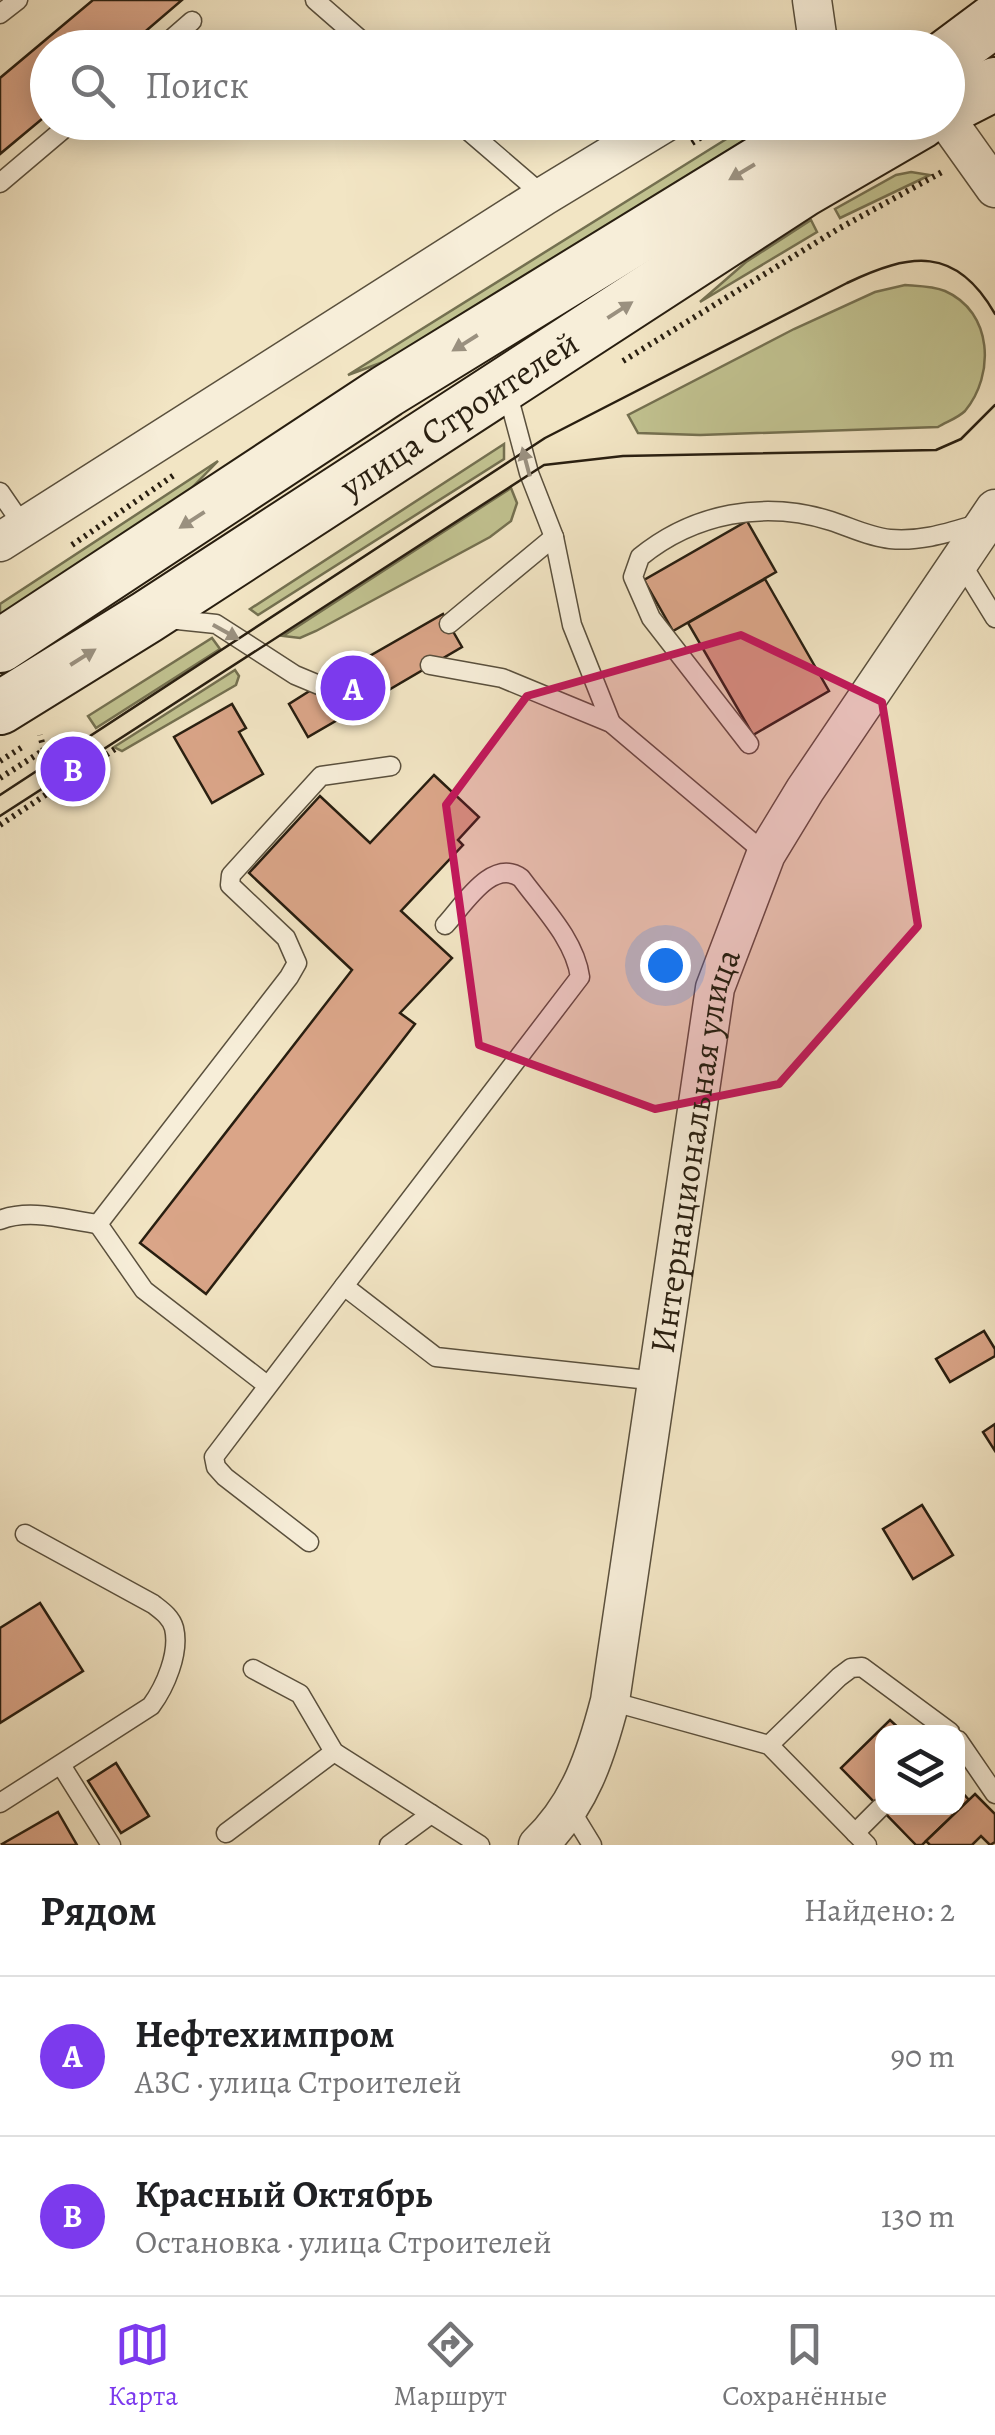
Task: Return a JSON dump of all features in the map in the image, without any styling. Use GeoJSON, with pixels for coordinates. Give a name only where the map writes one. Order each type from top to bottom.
{"type":"FeatureCollection","features":[{"type":"Feature","properties":{"kind":"main road"},"geometry":{"type":"LineString","coordinates":[[965,42],[995,20]]}},
{"type":"Feature","properties":{"kind":"main road"},"geometry":{"type":"LineString","coordinates":[[965,99],[995,84]]}},
{"type":"Feature","properties":{"kind":"main road","name":"улица Строителей"},"geometry":{"type":"LineString","coordinates":[[0,646],[387,391],[796,140]]}},
{"type":"Feature","properties":{"kind":"main road","name":"улица Строителей"},"geometry":{"type":"LineString","coordinates":[[20,722],[148,617],[804,190],[889,140]]}},
{"type":"Feature","properties":{"kind":"street"},"geometry":{"type":"LineString","coordinates":[[12,535],[636,140]]}},
{"type":"Feature","properties":{"kind":"street"},"geometry":{"type":"LineString","coordinates":[[961,140],[995,188]]}},
{"type":"Feature","properties":{"kind":"street","name":"Интернациональная улица"},"geometry":{"type":"LineString","coordinates":[[538,1845],[570,1809],[596,1756],[610,1700],[716,988],[766,854],[805,790],[992,515]]}},
{"type":"Feature","properties":{"kind":"lane"},"geometry":{"type":"LineString","coordinates":[[0,14],[18,0]]}},
{"type":"Feature","properties":{"kind":"lane"},"geometry":{"type":"LineString","coordinates":[[314,0],[349,30]]}},
{"type":"Feature","properties":{"kind":"lane"},"geometry":{"type":"LineString","coordinates":[[182,30],[192,22]]}},
{"type":"Feature","properties":{"kind":"lane"},"geometry":{"type":"LineString","coordinates":[[0,183],[51,140]]}},
{"type":"Feature","properties":{"kind":"lane"},"geometry":{"type":"LineString","coordinates":[[479,140],[544,196]]}},
{"type":"Feature","properties":{"kind":"lane"},"geometry":{"type":"LineString","coordinates":[[506,385],[529,473],[554,537],[572,625],[611,724]]}},
{"type":"Feature","properties":{"kind":"lane"},"geometry":{"type":"LineString","coordinates":[[0,492],[12,535]]}},
{"type":"Feature","properties":{"kind":"lane"},"geometry":{"type":"LineString","coordinates":[[749,744],[647,612],[633,577],[640,558],[711,519],[740,512],[796,513],[829,520],[876,538],[904,540],[934,537],[992,515]]}},
{"type":"Feature","properties":{"kind":"lane"},"geometry":{"type":"LineString","coordinates":[[449,624],[554,537]]}},
{"type":"Feature","properties":{"kind":"lane"},"geometry":{"type":"LineString","coordinates":[[960,561],[995,618]]}},
{"type":"Feature","properties":{"kind":"lane"},"geometry":{"type":"LineString","coordinates":[[148,617],[216,624],[295,675],[319,685]]}},
{"type":"Feature","properties":{"kind":"lane"},"geometry":{"type":"LineString","coordinates":[[430,665],[502,678],[611,724],[766,854]]}},
{"type":"Feature","properties":{"kind":"lane"},"geometry":{"type":"LineString","coordinates":[[98,1224],[297,963],[286,938],[236,892],[230,875],[321,776],[390,766]]}},
{"type":"Feature","properties":{"kind":"lane"},"geometry":{"type":"LineString","coordinates":[[309,1542],[216,1467],[214,1457],[580,977],[578,958],[570,945],[511,871],[498,872],[488,879],[445,925]]}},
{"type":"Feature","properties":{"kind":"lane"},"geometry":{"type":"LineString","coordinates":[[0,1220],[30,1215],[98,1224],[144,1290],[267,1385]]}},
{"type":"Feature","properties":{"kind":"lane"},"geometry":{"type":"LineString","coordinates":[[344,1286],[436,1356],[658,1381]]}},
{"type":"Feature","properties":{"kind":"lane"},"geometry":{"type":"LineString","coordinates":[[0,1803],[151,1706],[162,1692],[174,1630],[168,1616],[153,1604],[25,1534]]}},
{"type":"Feature","properties":{"kind":"lane"},"geometry":{"type":"LineString","coordinates":[[769,1745],[839,1677],[862,1666],[941,1725]]}},
{"type":"Feature","properties":{"kind":"lane"},"geometry":{"type":"LineString","coordinates":[[253,1670],[300,1694],[334,1752],[480,1845]]}},
{"type":"Feature","properties":{"kind":"lane"},"geometry":{"type":"LineString","coordinates":[[610,1700],[769,1745],[861,1839],[876,1815]]}},
{"type":"Feature","properties":{"kind":"lane"},"geometry":{"type":"LineString","coordinates":[[965,1750],[995,1794]]}},
{"type":"Feature","properties":{"kind":"lane"},"geometry":{"type":"LineString","coordinates":[[226,1833],[334,1752]]}},
{"type":"Feature","properties":{"kind":"lane"},"geometry":{"type":"LineString","coordinates":[[61,1765],[111,1845]]}},
{"type":"Feature","properties":{"kind":"lane"},"geometry":{"type":"LineString","coordinates":[[570,1809],[592,1845]]}},
{"type":"Feature","properties":{"kind":"lane"},"geometry":{"type":"LineString","coordinates":[[389,1845],[431,1814]]}},
{"type":"Feature","properties":{"kind":"path"},"geometry":{"type":"LineString","coordinates":[[607,371],[921,181],[940,172],[949,174]]}},
{"type":"Feature","properties":{"kind":"path"},"geometry":{"type":"LineString","coordinates":[[0,778],[44,750],[20,722]]}},
{"type":"Feature","properties":{"kind":"path"},"geometry":{"type":"LineString","coordinates":[[0,825],[114,749]]}},
{"type":"Feature","properties":{"kind":"highlighted area"},"geometry":{"type":"Polygon","coordinates":[[[741,635],[882,702],[918,926],[779,1084],[655,1109],[479,1045],[446,805],[527,696],[741,635]]]}},
{"type":"Feature","properties":{"kind":"green space"},"geometry":{"type":"Polygon","coordinates":[[[725,140],[745,140],[394,358],[348,375],[725,140]]]}},
{"type":"Feature","properties":{"kind":"green space"},"geometry":{"type":"Polygon","coordinates":[[[896,175],[930,175],[840,218],[835,209],[896,175]]]}},
{"type":"Feature","properties":{"kind":"green space"},"geometry":{"type":"Polygon","coordinates":[[[811,220],[817,232],[700,302],[746,262],[811,220]]]}},
{"type":"Feature","properties":{"kind":"green space"},"geometry":{"type":"Polygon","coordinates":[[[905,285],[940,289],[961,301],[973,314],[984,345],[985,363],[975,396],[965,411],[938,427],[700,435],[638,433],[628,415],[794,329],[875,292],[905,285]]]}},
{"type":"Feature","properties":{"kind":"green space"},"geometry":{"type":"Polygon","coordinates":[[[504,444],[504,459],[258,615],[250,609],[504,444]]]}},
{"type":"Feature","properties":{"kind":"green space"},"geometry":{"type":"Polygon","coordinates":[[[218,461],[179,501],[0,616],[0,604],[218,461]]]}},
{"type":"Feature","properties":{"kind":"green space"},"geometry":{"type":"Polygon","coordinates":[[[511,488],[517,503],[511,521],[490,537],[316,631],[300,638],[283,636],[511,488]]]}},
{"type":"Feature","properties":{"kind":"green space"},"geometry":{"type":"Polygon","coordinates":[[[212,638],[220,649],[96,728],[88,716],[212,638]]]}},
{"type":"Feature","properties":{"kind":"green space"},"geometry":{"type":"Polygon","coordinates":[[[235,670],[239,676],[236,685],[122,751],[114,747],[235,670]]]}},
{"type":"Feature","properties":{"kind":"building"},"geometry":{"type":"Polygon","coordinates":[[[93,0],[182,0],[147,30],[57,30],[93,0]]]}},
{"type":"Feature","properties":{"kind":"building"},"geometry":{"type":"Polygon","coordinates":[[[30,53],[30,129],[0,154],[0,78],[30,53]]]}},
{"type":"Feature","properties":{"kind":"building"},"geometry":{"type":"Polygon","coordinates":[[[747,521],[776,572],[673,631],[644,580],[747,521]]]}},
{"type":"Feature","properties":{"kind":"building"},"geometry":{"type":"Polygon","coordinates":[[[765,579],[829,691],[753,735],[688,623],[765,579]]]}},
{"type":"Feature","properties":{"kind":"building"},"geometry":{"type":"Polygon","coordinates":[[[443,614],[462,647],[339,719],[319,685],[443,614]]]}},
{"type":"Feature","properties":{"kind":"building"},"geometry":{"type":"Polygon","coordinates":[[[319,685],[339,719],[308,737],[289,704],[319,685]]]}},
{"type":"Feature","properties":{"kind":"building"},"geometry":{"type":"Polygon","coordinates":[[[232,704],[246,728],[239,732],[263,774],[212,803],[174,737],[232,704]]]}},
{"type":"Feature","properties":{"kind":"building"},"geometry":{"type":"Polygon","coordinates":[[[434,775],[479,817],[458,840],[463,845],[401,911],[452,958],[400,1013],[415,1024],[206,1294],[140,1243],[352,970],[249,873],[320,796],[370,843],[434,775]]]}},
{"type":"Feature","properties":{"kind":"building"},"geometry":{"type":"Polygon","coordinates":[[[984,1331],[995,1356],[950,1382],[936,1359],[984,1331]]]}},
{"type":"Feature","properties":{"kind":"building"},"geometry":{"type":"Polygon","coordinates":[[[995,1424],[995,1451],[983,1432],[995,1424]]]}},
{"type":"Feature","properties":{"kind":"building"},"geometry":{"type":"Polygon","coordinates":[[[922,1505],[953,1555],[913,1579],[883,1529],[922,1505]]]}},
{"type":"Feature","properties":{"kind":"building"},"geometry":{"type":"Polygon","coordinates":[[[40,1603],[83,1671],[0,1723],[0,1628],[40,1603]]]}},
{"type":"Feature","properties":{"kind":"building"},"geometry":{"type":"Polygon","coordinates":[[[875,1735],[875,1803],[841,1768],[875,1735]]]}},
{"type":"Feature","properties":{"kind":"building"},"geometry":{"type":"Polygon","coordinates":[[[116,1763],[149,1816],[121,1833],[88,1781],[116,1763]]]}},
{"type":"Feature","properties":{"kind":"building"},"geometry":{"type":"Polygon","coordinates":[[[975,1794],[995,1814],[995,1842],[990,1845],[981,1836],[972,1845],[930,1845],[926,1841],[953,1815],[965,1815],[965,1804],[975,1794]]]}},
{"type":"Feature","properties":{"kind":"building"},"geometry":{"type":"Polygon","coordinates":[[[58,1812],[77,1845],[2,1844],[58,1812]]]}},
{"type":"Feature","properties":{"kind":"building"},"geometry":{"type":"Polygon","coordinates":[[[887,1815],[953,1815],[922,1845],[916,1845],[887,1815]]]}},
{"type":"Feature","properties":{"kind":"tram line"},"geometry":{"type":"LineString","coordinates":[[0,795],[545,438],[847,283],[891,265],[930,261],[964,276],[995,314]]}},
{"type":"Feature","properties":{"kind":"tram line"},"geometry":{"type":"LineString","coordinates":[[0,816],[544,465],[623,456],[936,450],[961,439],[995,405]]}},
{"type":"Feature","properties":{"kind":"place","name":"Нефтехимпром"},"geometry":{"type":"Point","coordinates":[353,688]}},
{"type":"Feature","properties":{"kind":"place","name":"Красный Октябрь"},"geometry":{"type":"Point","coordinates":[73,769]}}]}
